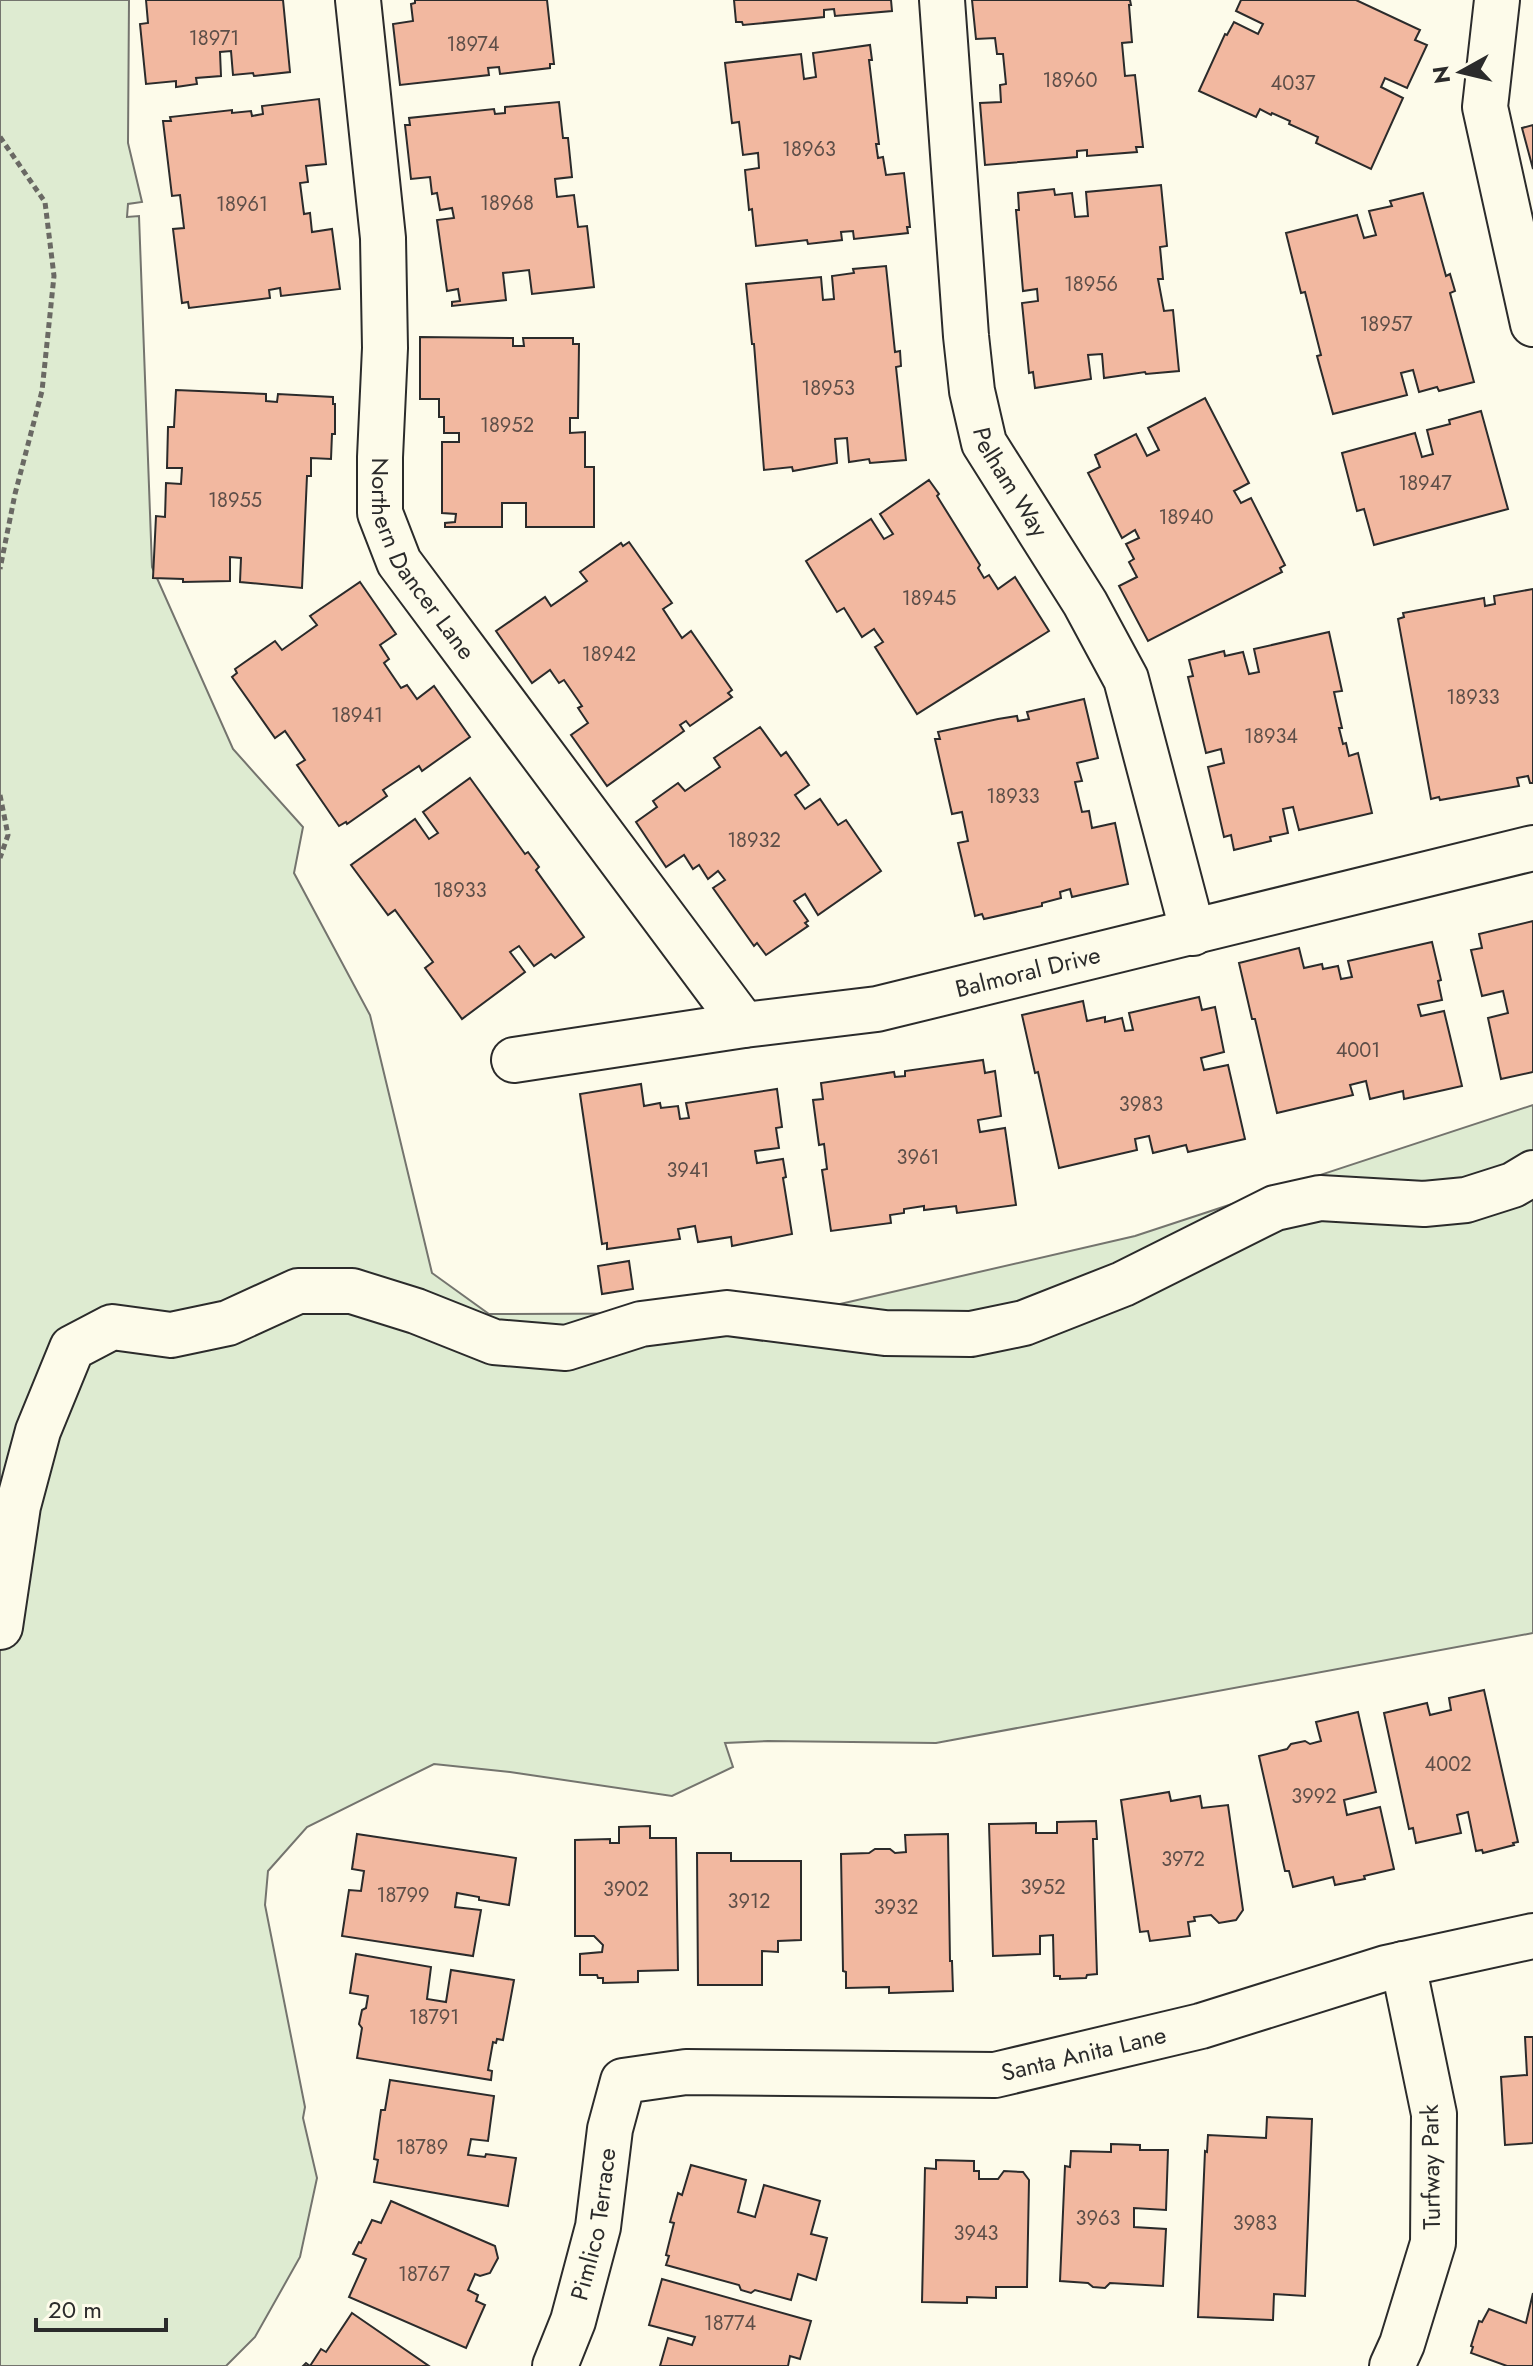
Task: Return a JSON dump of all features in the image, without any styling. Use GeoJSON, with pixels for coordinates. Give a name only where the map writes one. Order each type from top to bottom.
{"type":"FeatureCollection","features":[{"type":"Feature","properties":{"kind":"street","name":"Northern Dancer Lane"},"geometry":{"type":"LineString","coordinates":[[358,0],[383,238],[385,348],[380,513],[399,562],[744,1025]]}},
{"type":"Feature","properties":{"kind":"street","name":"Pelham Way"},"geometry":{"type":"LineString","coordinates":[[942,0],[966,336],[972,391],[984,443],[1085,603],[1126,679],[1193,933]]}},
{"type":"Feature","properties":{"kind":"street"},"geometry":{"type":"LineString","coordinates":[[1497,0],[1485,107],[1533,324]]}},
{"type":"Feature","properties":{"kind":"street","name":"Balmoral Drive"},"geometry":{"type":"LineString","coordinates":[[514,1060],[744,1025],[877,1009],[1533,848]]}},
{"type":"Feature","properties":{"kind":"street"},"geometry":{"type":"LineString","coordinates":[[0,1627],[18,1506],[38,1431],[72,1348],[112,1327],[171,1335],[228,1323],[298,1291],[352,1291],[416,1311],[494,1342],[566,1348],[641,1324],[727,1313],[885,1333],[971,1334],[1024,1323],[1123,1284],[1275,1208],[1320,1198],[1424,1204],[1466,1200],[1513,1185],[1533,1173]]}},
{"type":"Feature","properties":{"kind":"street","name":"Santa Anita Lane"},"geometry":{"type":"LineString","coordinates":[[623,2081],[686,2072],[995,2075],[1201,2026],[1386,1968],[1533,1936]]}},
{"type":"Feature","properties":{"kind":"street","name":"Turfway Park"},"geometry":{"type":"LineString","coordinates":[[1392,2366],[1402,2344],[1433,2243],[1434,2114],[1403,1964]]}},
{"type":"Feature","properties":{"kind":"street","name":"Pimlico Terrace"},"geometry":{"type":"LineString","coordinates":[[555,2366],[573,2321],[598,2227],[610,2129],[623,2081]]}},
{"type":"Feature","properties":{"kind":"path"},"geometry":{"type":"LineString","coordinates":[[0,137],[45,202],[54,276],[42,391],[15,494],[0,569]]}},
{"type":"Feature","properties":{"kind":"path"},"geometry":{"type":"LineString","coordinates":[[0,795],[8,835],[0,858]]}},
{"type":"Feature","properties":{"kind":"green space"},"geometry":{"type":"Polygon","coordinates":[[[0,0],[129,0],[128,143],[142,202],[128,204],[127,217],[139,216],[152,567],[233,749],[303,827],[294,873],[370,1015],[432,1273],[489,1314],[801,1313],[1135,1236],[1533,1105],[1533,1633],[936,1743],[725,1743],[733,1767],[672,1796],[434,1764],[307,1827],[268,1871],[265,1905],[305,2107],[303,2118],[317,2178],[300,2257],[255,2337],[226,2366],[0,2366],[0,0]]]}},
{"type":"Feature","properties":{"kind":"building"},"geometry":{"type":"Polygon","coordinates":[[[146,0],[283,0],[290,72],[233,75],[231,51],[220,52],[221,76],[196,78],[197,84],[176,87],[176,81],[146,84],[140,24],[148,23],[146,0]]]}},
{"type":"Feature","properties":{"kind":"building"},"geometry":{"type":"Polygon","coordinates":[[[415,0],[547,0],[554,64],[550,64],[550,68],[500,74],[499,67],[488,68],[489,75],[400,85],[393,24],[413,21],[411,4],[415,0]]]}},
{"type":"Feature","properties":{"kind":"building"},"geometry":{"type":"Polygon","coordinates":[[[734,0],[891,0],[892,11],[835,16],[834,9],[824,10],[824,17],[743,25],[736,22],[734,0]]]}},
{"type":"Feature","properties":{"kind":"building"},"geometry":{"type":"Polygon","coordinates":[[[972,0],[1130,0],[1132,42],[1122,43],[1125,76],[1135,75],[1143,147],[1136,147],[1137,152],[1087,156],[1087,150],[1077,151],[1077,157],[985,165],[980,103],[1001,102],[1000,85],[1006,84],[1003,54],[997,54],[995,38],[976,39],[972,0]]]}},
{"type":"Feature","properties":{"kind":"building"},"geometry":{"type":"Polygon","coordinates":[[[1241,0],[1356,0],[1420,30],[1415,40],[1427,45],[1407,88],[1385,78],[1381,87],[1403,98],[1371,169],[1316,143],[1318,137],[1289,124],[1290,121],[1260,109],[1256,117],[1199,91],[1225,34],[1234,22],[1258,34],[1263,24],[1236,11],[1241,0]]]}},
{"type":"Feature","properties":{"kind":"building"},"geometry":{"type":"Polygon","coordinates":[[[870,45],[878,158],[883,157],[886,175],[904,173],[908,233],[854,239],[853,231],[841,232],[842,240],[808,244],[807,240],[756,246],[745,170],[759,168],[758,153],[743,155],[739,122],[732,123],[725,63],[801,54],[804,79],[816,77],[813,53],[870,45]]]}},
{"type":"Feature","properties":{"kind":"building"},"geometry":{"type":"Polygon","coordinates":[[[319,99],[326,164],[306,166],[308,182],[300,183],[304,214],[310,213],[312,232],[332,229],[340,289],[281,296],[280,288],[269,290],[270,298],[189,308],[188,302],[182,303],[173,229],[184,228],[180,195],[172,196],[163,121],[171,121],[170,117],[232,110],[232,113],[251,111],[252,116],[263,114],[262,106],[319,99]]]}},
{"type":"Feature","properties":{"kind":"building"},"geometry":{"type":"Polygon","coordinates":[[[559,102],[563,138],[568,138],[572,177],[555,179],[557,197],[574,195],[578,227],[587,226],[594,287],[532,294],[529,270],[503,273],[506,300],[452,306],[452,302],[460,301],[458,289],[447,291],[437,220],[454,218],[452,208],[440,210],[437,193],[432,194],[430,177],[411,179],[405,125],[410,125],[409,118],[494,109],[495,114],[505,113],[505,107],[559,102]]]}},
{"type":"Feature","properties":{"kind":"building"},"geometry":{"type":"Polygon","coordinates":[[[1533,125],[1533,169],[1522,128],[1533,125]]]}},
{"type":"Feature","properties":{"kind":"building"},"geometry":{"type":"Polygon","coordinates":[[[1161,185],[1167,246],[1160,247],[1163,279],[1158,279],[1164,311],[1173,310],[1179,371],[1104,378],[1102,354],[1088,355],[1091,379],[1035,388],[1033,372],[1029,373],[1022,303],[1038,301],[1037,289],[1023,291],[1016,210],[1019,210],[1018,193],[1054,189],[1055,195],[1072,193],[1075,217],[1088,216],[1086,192],[1161,185]]]}},
{"type":"Feature","properties":{"kind":"building"},"geometry":{"type":"Polygon","coordinates":[[[1423,193],[1446,276],[1450,274],[1455,291],[1450,293],[1474,382],[1439,391],[1437,387],[1419,392],[1413,370],[1401,373],[1407,395],[1333,414],[1317,356],[1321,355],[1305,292],[1301,293],[1286,233],[1357,215],[1364,238],[1376,235],[1369,211],[1392,206],[1390,201],[1423,193]]]}},
{"type":"Feature","properties":{"kind":"building"},"geometry":{"type":"Polygon","coordinates":[[[886,266],[895,352],[900,351],[901,366],[896,367],[906,460],[849,462],[847,438],[835,439],[837,463],[793,471],[792,467],[764,470],[746,284],[821,277],[823,300],[834,299],[832,276],[854,273],[853,269],[886,266]]]}},
{"type":"Feature","properties":{"kind":"building"},"geometry":{"type":"Polygon","coordinates":[[[420,337],[513,338],[513,346],[524,346],[523,338],[573,338],[573,344],[579,344],[578,418],[570,418],[570,433],[585,432],[585,467],[594,467],[594,527],[526,527],[526,503],[502,503],[502,527],[445,527],[445,523],[455,522],[456,514],[442,513],[442,442],[459,442],[459,433],[444,433],[444,417],[439,417],[439,399],[420,399],[420,337]]]}},
{"type":"Feature","properties":{"kind":"building"},"geometry":{"type":"Polygon","coordinates":[[[176,390],[266,394],[266,401],[277,402],[278,394],[333,397],[335,434],[332,434],[331,459],[311,458],[311,476],[307,476],[302,588],[240,582],[241,558],[230,557],[230,581],[183,582],[183,579],[153,578],[156,516],[165,517],[166,483],[181,484],[182,468],[167,468],[168,427],[174,427],[176,390]]]}},
{"type":"Feature","properties":{"kind":"building"},"geometry":{"type":"Polygon","coordinates":[[[1205,398],[1249,483],[1234,491],[1241,503],[1251,498],[1285,565],[1280,568],[1282,572],[1148,641],[1119,586],[1137,577],[1129,562],[1134,559],[1126,544],[1139,538],[1135,530],[1122,538],[1088,473],[1100,467],[1095,455],[1136,434],[1147,456],[1159,450],[1148,428],[1205,398]]]}},
{"type":"Feature","properties":{"kind":"building"},"geometry":{"type":"Polygon","coordinates":[[[1481,411],[1508,509],[1374,545],[1364,509],[1357,511],[1342,453],[1415,433],[1422,457],[1433,454],[1427,430],[1481,411]]]}},
{"type":"Feature","properties":{"kind":"building"},"geometry":{"type":"Polygon","coordinates":[[[929,480],[980,565],[978,568],[984,578],[989,575],[998,589],[1015,577],[1049,631],[917,714],[875,647],[883,642],[874,629],[862,637],[844,608],[837,612],[806,561],[871,519],[884,539],[893,534],[880,514],[929,480]]]}},
{"type":"Feature","properties":{"kind":"building"},"geometry":{"type":"Polygon","coordinates":[[[629,542],[672,603],[663,609],[682,638],[691,631],[732,690],[728,693],[732,697],[690,726],[686,721],[680,725],[684,731],[607,786],[571,735],[588,723],[578,708],[582,706],[564,680],[559,683],[550,670],[532,683],[496,631],[545,597],[551,606],[587,581],[580,572],[621,543],[623,546],[629,542]]]}},
{"type":"Feature","properties":{"kind":"building"},"geometry":{"type":"Polygon","coordinates":[[[360,582],[396,634],[380,645],[389,659],[384,663],[401,688],[407,685],[417,699],[434,686],[470,737],[422,771],[419,766],[383,790],[387,796],[347,824],[339,826],[297,765],[305,760],[285,731],[275,738],[232,677],[237,673],[235,669],[275,641],[282,650],[317,625],[310,616],[360,582]]]}},
{"type":"Feature","properties":{"kind":"building"},"geometry":{"type":"Polygon","coordinates":[[[1533,589],[1533,783],[1530,783],[1528,776],[1517,778],[1519,786],[1431,799],[1398,619],[1404,617],[1403,613],[1484,598],[1485,606],[1495,604],[1494,596],[1533,589]]]}},
{"type":"Feature","properties":{"kind":"building"},"geometry":{"type":"Polygon","coordinates":[[[1329,632],[1342,691],[1334,692],[1342,728],[1339,728],[1349,756],[1358,753],[1372,813],[1299,830],[1293,807],[1283,809],[1288,833],[1270,837],[1271,841],[1234,850],[1231,835],[1224,837],[1208,767],[1224,763],[1221,749],[1206,753],[1188,677],[1193,676],[1189,660],[1224,651],[1225,656],[1243,652],[1249,674],[1259,672],[1254,649],[1329,632]]]}},
{"type":"Feature","properties":{"kind":"building"},"geometry":{"type":"Polygon","coordinates":[[[1084,699],[1098,758],[1077,763],[1082,781],[1075,782],[1082,812],[1089,811],[1092,828],[1115,823],[1128,884],[1072,897],[1070,889],[1060,892],[1061,898],[1042,903],[1042,906],[984,919],[982,914],[975,916],[958,843],[968,841],[962,812],[952,814],[935,739],[940,739],[938,732],[1017,716],[1018,721],[1029,719],[1027,712],[1084,699]]]}},
{"type":"Feature","properties":{"kind":"building"},"geometry":{"type":"Polygon","coordinates":[[[760,727],[781,756],[786,752],[809,785],[795,795],[805,809],[820,799],[838,825],[846,820],[881,871],[818,915],[805,894],[794,901],[808,921],[805,923],[808,926],[766,955],[757,943],[754,946],[713,888],[725,880],[718,871],[708,879],[699,865],[693,869],[684,855],[666,867],[636,822],[657,807],[653,801],[678,783],[685,791],[720,767],[714,758],[760,727]]]}},
{"type":"Feature","properties":{"kind":"building"},"geometry":{"type":"Polygon","coordinates":[[[470,778],[525,854],[528,852],[539,867],[536,870],[584,937],[555,958],[551,954],[534,966],[519,946],[510,952],[525,972],[462,1019],[425,968],[433,962],[395,910],[388,915],[351,865],[415,819],[429,839],[438,833],[423,812],[470,778]]]}},
{"type":"Feature","properties":{"kind":"building"},"geometry":{"type":"Polygon","coordinates":[[[1533,921],[1533,1072],[1501,1079],[1488,1018],[1508,1013],[1503,991],[1482,996],[1471,950],[1482,948],[1479,934],[1533,921]]]}},
{"type":"Feature","properties":{"kind":"building"},"geometry":{"type":"Polygon","coordinates":[[[1432,942],[1441,980],[1438,981],[1442,1000],[1418,1005],[1421,1016],[1444,1011],[1462,1086],[1404,1099],[1403,1091],[1370,1099],[1366,1081],[1350,1085],[1353,1095],[1277,1113],[1239,963],[1299,948],[1304,968],[1322,964],[1323,969],[1338,966],[1341,979],[1352,977],[1348,961],[1432,942]]]}},
{"type":"Feature","properties":{"kind":"building"},"geometry":{"type":"Polygon","coordinates":[[[1199,997],[1202,1010],[1215,1007],[1224,1052],[1201,1058],[1204,1070],[1228,1065],[1245,1139],[1188,1152],[1186,1145],[1153,1153],[1149,1136],[1135,1139],[1137,1150],[1059,1168],[1022,1015],[1083,1001],[1087,1021],[1105,1017],[1105,1022],[1122,1018],[1125,1031],[1133,1030],[1129,1013],[1199,997]]]}},
{"type":"Feature","properties":{"kind":"building"},"geometry":{"type":"Polygon","coordinates":[[[983,1060],[985,1073],[995,1071],[1001,1116],[978,1120],[980,1132],[1005,1128],[1016,1205],[957,1213],[956,1206],[924,1210],[924,1206],[890,1215],[891,1223],[831,1231],[822,1170],[827,1169],[824,1144],[819,1145],[813,1100],[823,1099],[821,1083],[894,1072],[895,1077],[905,1076],[905,1071],[983,1060]]]}},
{"type":"Feature","properties":{"kind":"building"},"geometry":{"type":"Polygon","coordinates":[[[641,1084],[644,1106],[660,1103],[661,1108],[678,1106],[680,1119],[689,1118],[686,1103],[777,1089],[782,1127],[776,1128],[779,1148],[755,1151],[757,1163],[783,1159],[792,1234],[732,1246],[731,1237],[698,1242],[695,1226],[678,1229],[680,1239],[607,1249],[607,1243],[602,1244],[580,1094],[641,1084]]]}},
{"type":"Feature","properties":{"kind":"building"},"geometry":{"type":"Polygon","coordinates":[[[629,1261],[633,1289],[602,1294],[598,1266],[629,1261]]]}},
{"type":"Feature","properties":{"kind":"building"},"geometry":{"type":"Polygon","coordinates":[[[1484,1690],[1518,1842],[1483,1853],[1482,1850],[1476,1851],[1468,1812],[1457,1815],[1461,1833],[1416,1843],[1413,1828],[1409,1829],[1384,1713],[1427,1703],[1430,1715],[1451,1710],[1449,1698],[1484,1690]]]}},
{"type":"Feature","properties":{"kind":"building"},"geometry":{"type":"Polygon","coordinates":[[[1358,1712],[1376,1792],[1344,1800],[1347,1815],[1380,1807],[1394,1869],[1335,1885],[1333,1877],[1293,1887],[1289,1871],[1285,1871],[1259,1756],[1287,1749],[1291,1744],[1321,1741],[1316,1722],[1358,1712]]]}},
{"type":"Feature","properties":{"kind":"building"},"geometry":{"type":"Polygon","coordinates":[[[1169,1792],[1171,1801],[1200,1796],[1202,1808],[1228,1805],[1243,1910],[1236,1920],[1219,1923],[1211,1915],[1194,1917],[1195,1921],[1188,1922],[1190,1936],[1150,1941],[1148,1931],[1140,1932],[1121,1800],[1169,1792]]]}},
{"type":"Feature","properties":{"kind":"building"},"geometry":{"type":"Polygon","coordinates":[[[1096,1821],[1097,1839],[1093,1839],[1097,1974],[1087,1975],[1086,1978],[1060,1979],[1060,1976],[1054,1976],[1053,1935],[1040,1936],[1040,1954],[993,1956],[989,1824],[1036,1823],[1036,1833],[1057,1833],[1057,1822],[1096,1821]]]}},
{"type":"Feature","properties":{"kind":"building"},"geometry":{"type":"Polygon","coordinates":[[[650,1826],[650,1838],[676,1838],[678,1970],[638,1971],[638,1982],[603,1983],[603,1978],[597,1975],[580,1975],[580,1954],[602,1952],[603,1945],[594,1936],[575,1936],[575,1840],[610,1839],[610,1843],[619,1843],[619,1827],[650,1826]]]}},
{"type":"Feature","properties":{"kind":"building"},"geometry":{"type":"Polygon","coordinates":[[[357,1834],[516,1858],[509,1905],[457,1893],[455,1907],[481,1910],[473,1956],[342,1936],[349,1890],[361,1891],[364,1871],[352,1869],[357,1834]]]}},
{"type":"Feature","properties":{"kind":"building"},"geometry":{"type":"Polygon","coordinates":[[[948,1834],[953,1991],[889,1993],[889,1987],[846,1988],[841,1854],[869,1853],[875,1849],[906,1852],[905,1835],[948,1834]]]}},
{"type":"Feature","properties":{"kind":"building"},"geometry":{"type":"Polygon","coordinates":[[[697,1853],[731,1853],[731,1861],[801,1861],[801,1940],[778,1941],[778,1952],[762,1951],[762,1985],[698,1985],[697,1853]]]}},
{"type":"Feature","properties":{"kind":"building"},"geometry":{"type":"Polygon","coordinates":[[[356,1954],[431,1967],[427,1999],[446,2002],[451,1970],[514,1980],[503,2040],[493,2042],[488,2070],[492,2071],[491,2080],[357,2058],[362,2028],[359,2024],[368,1996],[350,1993],[356,1954]]]}},
{"type":"Feature","properties":{"kind":"building"},"geometry":{"type":"Polygon","coordinates":[[[1525,2037],[1533,2037],[1533,2143],[1505,2145],[1501,2077],[1527,2075],[1525,2037]]]}},
{"type":"Feature","properties":{"kind":"building"},"geometry":{"type":"Polygon","coordinates":[[[390,2080],[494,2096],[488,2141],[471,2139],[468,2155],[516,2158],[508,2206],[374,2182],[381,2110],[385,2110],[390,2080]]]}},
{"type":"Feature","properties":{"kind":"building"},"geometry":{"type":"Polygon","coordinates":[[[1267,2117],[1312,2119],[1305,2296],[1274,2294],[1273,2320],[1198,2317],[1208,2135],[1266,2138],[1267,2117]]]}},
{"type":"Feature","properties":{"kind":"building"},"geometry":{"type":"Polygon","coordinates":[[[1111,2144],[1140,2145],[1140,2150],[1168,2150],[1166,2210],[1134,2208],[1134,2227],[1166,2229],[1163,2286],[1110,2283],[1105,2288],[1060,2281],[1065,2166],[1070,2167],[1071,2151],[1111,2152],[1111,2144]]]}},
{"type":"Feature","properties":{"kind":"building"},"geometry":{"type":"Polygon","coordinates":[[[936,2160],[974,2161],[974,2171],[979,2171],[979,2179],[998,2179],[1004,2171],[1023,2172],[1029,2180],[1027,2287],[996,2287],[996,2298],[967,2297],[967,2303],[922,2302],[925,2168],[936,2169],[936,2160]]]}},
{"type":"Feature","properties":{"kind":"building"},"geometry":{"type":"Polygon","coordinates":[[[691,2165],[746,2180],[738,2212],[755,2217],[764,2185],[820,2201],[811,2234],[827,2238],[816,2280],[798,2274],[791,2300],[755,2290],[751,2293],[741,2290],[739,2285],[666,2265],[674,2223],[670,2222],[678,2193],[682,2195],[691,2165]]]}},
{"type":"Feature","properties":{"kind":"building"},"geometry":{"type":"Polygon","coordinates":[[[391,2201],[495,2246],[498,2258],[490,2273],[475,2274],[468,2290],[478,2295],[476,2301],[485,2305],[466,2348],[349,2297],[366,2259],[353,2254],[372,2220],[381,2223],[391,2201]]]}},
{"type":"Feature","properties":{"kind":"building"},"geometry":{"type":"Polygon","coordinates":[[[662,2279],[811,2321],[800,2359],[790,2356],[788,2366],[660,2366],[668,2338],[692,2345],[695,2337],[649,2325],[662,2279]]]}},
{"type":"Feature","properties":{"kind":"building"},"geometry":{"type":"Polygon","coordinates":[[[1533,2293],[1533,2366],[1507,2366],[1471,2353],[1479,2321],[1482,2322],[1489,2309],[1526,2323],[1533,2293]]]}},
{"type":"Feature","properties":{"kind":"building"},"geometry":{"type":"Polygon","coordinates":[[[352,2313],[429,2366],[310,2366],[321,2349],[326,2352],[352,2313]]]}}]}
